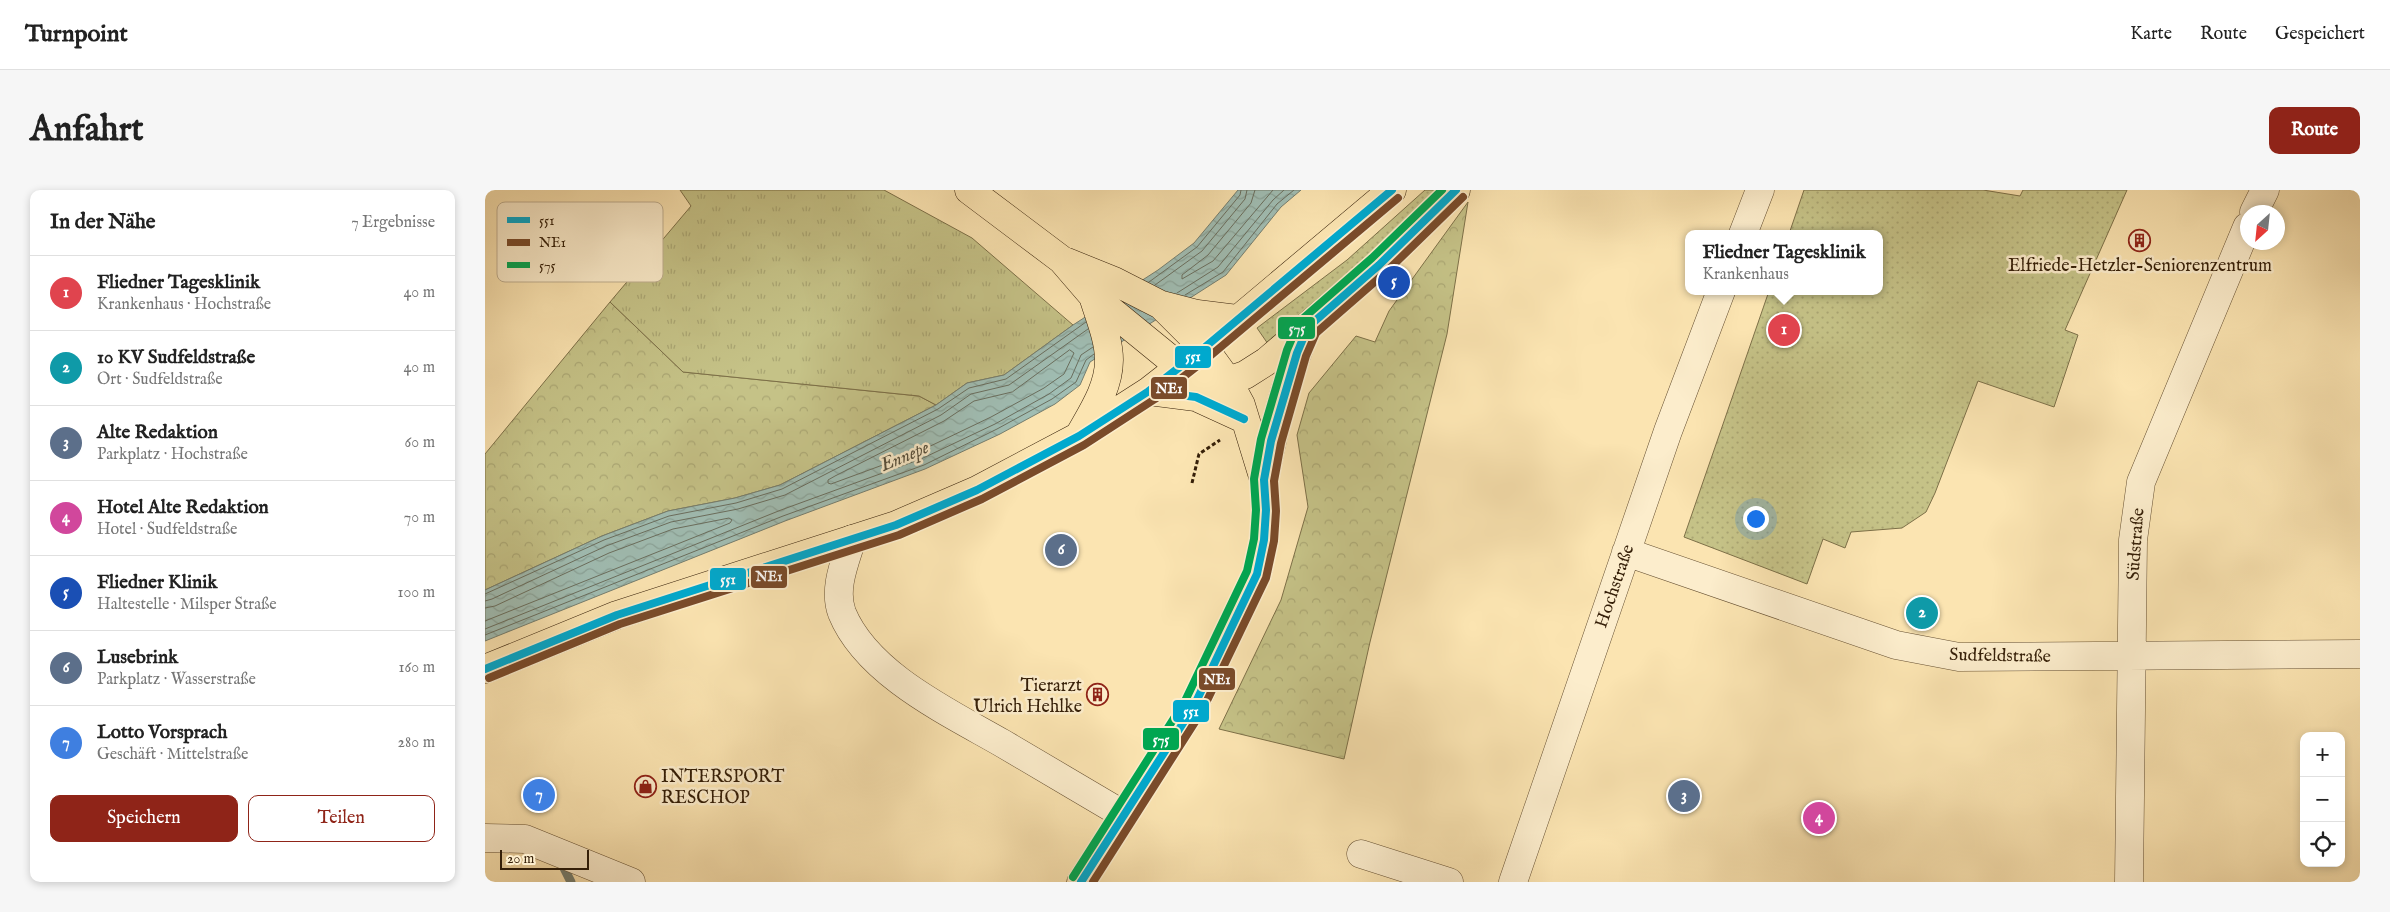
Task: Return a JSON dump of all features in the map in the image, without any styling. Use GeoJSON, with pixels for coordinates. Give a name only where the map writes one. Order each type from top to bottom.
{"type":"FeatureCollection","features":[{"type":"Feature","properties":{"kind":"main road"},"geometry":{"type":"LineString","coordinates":[[969,190],[1104,289],[1170,360],[1211,380],[1228,381],[1245,375],[1267,361],[1308,327],[1379,265],[1455,190]]}},
{"type":"Feature","properties":{"kind":"main road"},"geometry":{"type":"LineString","coordinates":[[485,669],[617,615],[896,526],[977,490],[1079,436],[1149,391],[1170,360],[1204,348],[1392,190]]}},
{"type":"Feature","properties":{"kind":"main road"},"geometry":{"type":"LineString","coordinates":[[1104,289],[1161,305],[1191,321],[1237,319]]}},
{"type":"Feature","properties":{"kind":"main road"},"geometry":{"type":"LineString","coordinates":[[1079,436],[1104,386],[1109,360],[1104,289]]}},
{"type":"Feature","properties":{"kind":"main road"},"geometry":{"type":"LineString","coordinates":[[1081,882],[1194,706],[1257,574],[1266,510],[1264,480],[1241,405],[1228,381],[1204,348],[1191,321]]}},
{"type":"Feature","properties":{"kind":"main road"},"geometry":{"type":"LineString","coordinates":[[1264,480],[1271,441],[1284,394],[1308,327]]}},
{"type":"Feature","properties":{"kind":"main road"},"geometry":{"type":"LineString","coordinates":[[1149,391],[1196,397],[1245,419]]}},
{"type":"Feature","properties":{"kind":"street"},"geometry":{"type":"LineString","coordinates":[[1745,230],[1760,190]]}},
{"type":"Feature","properties":{"kind":"street"},"geometry":{"type":"LineString","coordinates":[[2258,205],[2265,190]]}},
{"type":"Feature","properties":{"kind":"street","name":"Südstraße"},"geometry":{"type":"LineString","coordinates":[[2129,882],[2133,540],[2141,482],[2240,244]]}},
{"type":"Feature","properties":{"kind":"street","name":"Hochstraße"},"geometry":{"type":"LineString","coordinates":[[1513,882],[1679,399],[1719,295]]}},
{"type":"Feature","properties":{"kind":"street"},"geometry":{"type":"LineString","coordinates":[[852,539],[838,596],[842,613],[860,644],[892,675],[927,699],[1124,815]]}},
{"type":"Feature","properties":{"kind":"street","name":"Sudfeldstraße"},"geometry":{"type":"LineString","coordinates":[[1626,552],[1896,645],[1959,657],[2360,654]]}},
{"type":"Feature","properties":{"kind":"street"},"geometry":{"type":"LineString","coordinates":[[485,838],[525,839],[631,882]]}},
{"type":"Feature","properties":{"kind":"street"},"geometry":{"type":"LineString","coordinates":[[1361,854],[1449,882]]}},
{"type":"Feature","properties":{"kind":"path"},"geometry":{"type":"LineString","coordinates":[[1193,483],[1199,454],[1245,419]]}},
{"type":"Feature","properties":{"kind":"green space"},"geometry":{"type":"Polygon","coordinates":[[[680,190],[884,190],[972,238],[1073,325],[1004,375],[967,383],[936,405],[919,396],[683,372],[610,302],[627,282],[663,282],[663,239],[691,206],[680,190]]]}},
{"type":"Feature","properties":{"kind":"green space"},"geometry":{"type":"Polygon","coordinates":[[[1425,190],[1439,190],[1363,264],[1268,344],[1257,328],[1347,260],[1425,190]]]}},
{"type":"Feature","properties":{"kind":"green space"},"geometry":{"type":"Polygon","coordinates":[[[1804,190],[1983,190],[2020,196],[2023,190],[2127,190],[2065,330],[2078,335],[2054,407],[1978,381],[1926,512],[1902,528],[1851,532],[1845,548],[1823,539],[1807,584],[1684,537],[1768,295],[1883,295],[1883,230],[1790,230],[1804,190]]]}},
{"type":"Feature","properties":{"kind":"green space"},"geometry":{"type":"Polygon","coordinates":[[[1468,202],[1447,334],[1370,642],[1344,759],[1219,729],[1281,600],[1308,507],[1297,435],[1309,393],[1356,336],[1375,342],[1389,311],[1468,202]]]}},
{"type":"Feature","properties":{"kind":"green space"},"geometry":{"type":"Polygon","coordinates":[[[610,302],[683,372],[919,396],[936,405],[780,485],[735,498],[668,511],[602,536],[485,590],[485,454],[610,302]]]}},
{"type":"Feature","properties":{"kind":"water","name":"Ennepe"},"geometry":{"type":"Polygon","coordinates":[[[1238,190],[1301,190],[1281,207],[1226,275],[1090,362],[1080,385],[1055,404],[1000,434],[925,469],[785,521],[485,641],[485,590],[602,536],[668,511],[735,498],[780,485],[936,405],[967,383],[1004,375],[1073,325],[1158,270],[1194,243],[1238,190]]]}},
{"type":"Feature","properties":{"kind":"waterway"},"geometry":{"type":"LineString","coordinates":[[560,860],[571,882]]}},
{"type":"Feature","properties":{"kind":"transit line","name":"551"},"geometry":{"type":"LineString","coordinates":[[485,669],[617,615],[896,525],[977,490],[1079,436],[1149,391],[1204,348],[1392,190]]}},
{"type":"Feature","properties":{"kind":"transit line","name":"575"},"geometry":{"type":"LineString","coordinates":[[1073,877],[1185,701],[1247,571],[1254,539],[1256,510],[1254,479],[1261,439],[1287,350],[1299,322],[1372,258],[1442,190]]}},
{"type":"Feature","properties":{"kind":"transit line","name":"551"},"geometry":{"type":"LineString","coordinates":[[1081,882],[1194,706],[1257,574],[1264,540],[1266,510],[1264,480],[1271,441],[1297,353],[1308,327],[1379,265],[1456,190]]}},
{"type":"Feature","properties":{"kind":"transit line","name":"NE1"},"geometry":{"type":"LineString","coordinates":[[1093,882],[1202,711],[1266,578],[1274,541],[1276,511],[1274,481],[1281,443],[1306,356],[1316,333],[1386,272],[1463,197]]}},
{"type":"Feature","properties":{"kind":"transit line","name":"NE1"},"geometry":{"type":"LineString","coordinates":[[489,678],[620,624],[899,535],[982,499],[1084,445],[1155,399],[1210,356],[1398,198]]}},
{"type":"Feature","properties":{"kind":"transit line","name":"551"},"geometry":{"type":"LineString","coordinates":[[1149,391],[1196,397],[1244,419]]}},
{"type":"Feature","properties":{"kind":"place","name":"Elfriede-Hetzler-Seniorenzentrum"},"geometry":{"type":"Point","coordinates":[2140,240]}},
{"type":"Feature","properties":{"kind":"place","name":"Fliedner Klinik"},"geometry":{"type":"Point","coordinates":[1394,282]}},
{"type":"Feature","properties":{"kind":"place","name":"Fliedner Tagesklinik"},"geometry":{"type":"Point","coordinates":[1784,330]}},
{"type":"Feature","properties":{"kind":"place","name":"Lusebrink"},"geometry":{"type":"Point","coordinates":[1061,550]}},
{"type":"Feature","properties":{"kind":"place","name":"10 KV Sudfeldstraße"},"geometry":{"type":"Point","coordinates":[1922,613]}},
{"type":"Feature","properties":{"kind":"place","name":"Tierarzt Ulrich Hehlke"},"geometry":{"type":"Point","coordinates":[1098,695]}},
{"type":"Feature","properties":{"kind":"place","name":"INTERSPORT RESCHOP"},"geometry":{"type":"Point","coordinates":[645,786]}},
{"type":"Feature","properties":{"kind":"place","name":"Lotto Vorsprach"},"geometry":{"type":"Point","coordinates":[539,795]}},
{"type":"Feature","properties":{"kind":"place","name":"Alte Redaktion"},"geometry":{"type":"Point","coordinates":[1684,796]}},
{"type":"Feature","properties":{"kind":"place","name":"Hotel Alte Redaktion"},"geometry":{"type":"Point","coordinates":[1819,818]}}]}
